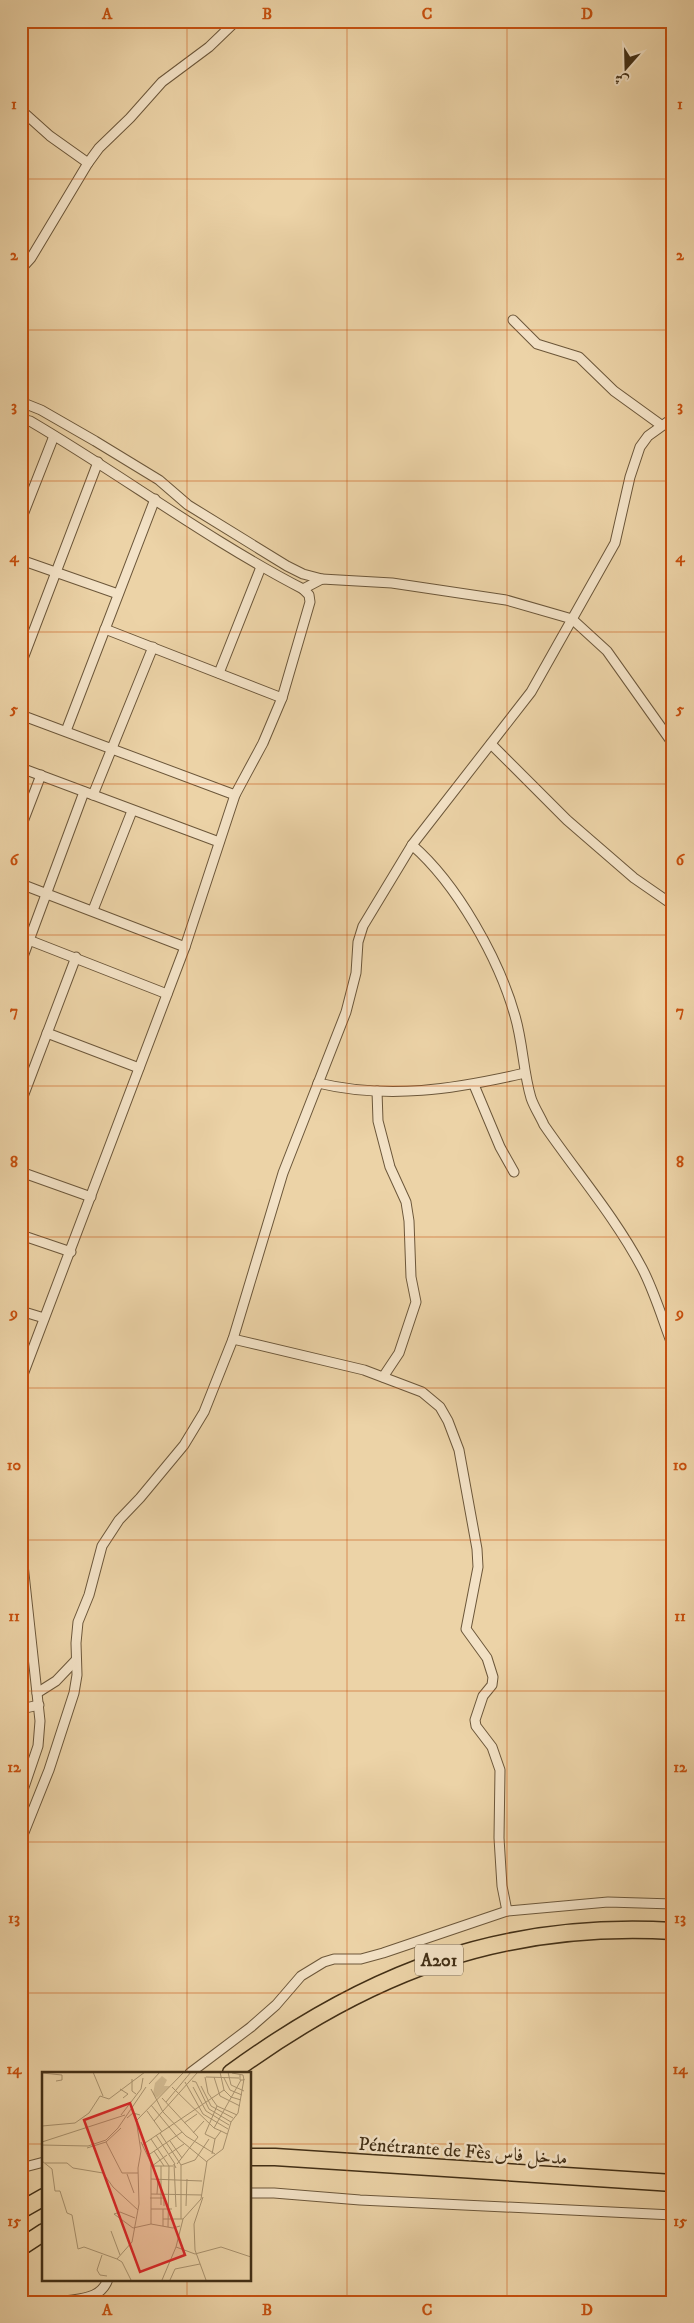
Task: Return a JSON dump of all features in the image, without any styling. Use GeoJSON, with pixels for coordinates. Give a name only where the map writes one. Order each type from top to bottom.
{"type":"FeatureCollection","features":[{"type":"Feature","properties":{"kind":"highway","name":"A201"},"geometry":{"type":"LineString","coordinates":[[232,2072],[275,2041],[363,1991],[414,1968],[461,1952],[509,1940],[596,1929],[673,1931]]}},
{"type":"Feature","properties":{"kind":"highway","name":"Pénétrante de Fès مدخل فاس"},"geometry":{"type":"LineString","coordinates":[[251,2157],[673,2183]]}},
{"type":"Feature","properties":{"kind":"highway"},"geometry":{"type":"LineString","coordinates":[[21,2210],[42,2198]]}},
{"type":"Feature","properties":{"kind":"highway"},"geometry":{"type":"LineString","coordinates":[[21,2247],[42,2233]]}},
{"type":"Feature","properties":{"kind":"street"},"geometry":{"type":"LineString","coordinates":[[21,269],[31,258],[99,148],[130,118],[162,82],[209,48],[236,21]]}},
{"type":"Feature","properties":{"kind":"street"},"geometry":{"type":"LineString","coordinates":[[21,110],[50,136],[88,163]]}},
{"type":"Feature","properties":{"kind":"street"},"geometry":{"type":"LineString","coordinates":[[513,320],[537,344],[579,357],[614,392],[660,425]]}},
{"type":"Feature","properties":{"kind":"street"},"geometry":{"type":"LineString","coordinates":[[21,402],[56,419],[159,480],[188,505],[303,574],[322,578],[392,582],[497,598],[572,619],[606,650],[673,744]]}},
{"type":"Feature","properties":{"kind":"street"},"geometry":{"type":"LineString","coordinates":[[21,1840],[49,1770],[74,1693],[78,1622],[106,1538],[195,1429],[234,1340],[283,1173],[351,997],[358,942],[363,926],[412,845],[531,692],[615,543],[630,477],[640,447],[660,425],[673,418]]}},
{"type":"Feature","properties":{"kind":"street"},"geometry":{"type":"LineString","coordinates":[[21,420],[30,421],[98,462],[262,567],[303,589],[309,595],[310,602],[282,698],[263,743],[235,795],[185,947],[71,1252],[22,1374]]}},
{"type":"Feature","properties":{"kind":"street"},"geometry":{"type":"LineString","coordinates":[[21,520],[54,436]]}},
{"type":"Feature","properties":{"kind":"street"},"geometry":{"type":"LineString","coordinates":[[21,664],[98,462]]}},
{"type":"Feature","properties":{"kind":"street"},"geometry":{"type":"LineString","coordinates":[[66,730],[155,499]]}},
{"type":"Feature","properties":{"kind":"street"},"geometry":{"type":"LineString","coordinates":[[21,560],[118,594]]}},
{"type":"Feature","properties":{"kind":"street"},"geometry":{"type":"LineString","coordinates":[[220,673],[262,567]]}},
{"type":"Feature","properties":{"kind":"street"},"geometry":{"type":"LineString","coordinates":[[303,589],[322,578]]}},
{"type":"Feature","properties":{"kind":"street"},"geometry":{"type":"LineString","coordinates":[[105,629],[282,698]]}},
{"type":"Feature","properties":{"kind":"street"},"geometry":{"type":"LineString","coordinates":[[21,962],[26,938],[89,794],[111,749],[153,647]]}},
{"type":"Feature","properties":{"kind":"street"},"geometry":{"type":"LineString","coordinates":[[21,715],[66,730],[111,749],[235,795]]}},
{"type":"Feature","properties":{"kind":"street"},"geometry":{"type":"LineString","coordinates":[[492,744],[567,820],[634,878],[673,904]]}},
{"type":"Feature","properties":{"kind":"street"},"geometry":{"type":"LineString","coordinates":[[21,768],[220,842]]}},
{"type":"Feature","properties":{"kind":"street"},"geometry":{"type":"LineString","coordinates":[[21,827],[41,775]]}},
{"type":"Feature","properties":{"kind":"street"},"geometry":{"type":"LineString","coordinates":[[93,910],[132,810]]}},
{"type":"Feature","properties":{"kind":"street"},"geometry":{"type":"LineString","coordinates":[[412,845],[439,874],[479,931],[515,1015],[525,1072],[532,1099],[544,1125],[615,1222],[643,1270],[673,1347]]}},
{"type":"Feature","properties":{"kind":"street"},"geometry":{"type":"LineString","coordinates":[[21,884],[93,910],[185,947]]}},
{"type":"Feature","properties":{"kind":"street"},"geometry":{"type":"LineString","coordinates":[[26,938],[167,994]]}},
{"type":"Feature","properties":{"kind":"street"},"geometry":{"type":"LineString","coordinates":[[21,1102],[76,957]]}},
{"type":"Feature","properties":{"kind":"street"},"geometry":{"type":"LineString","coordinates":[[47,1033],[139,1068]]}},
{"type":"Feature","properties":{"kind":"street"},"geometry":{"type":"LineString","coordinates":[[318,1083],[377,1091],[422,1092],[474,1084],[525,1072]]}},
{"type":"Feature","properties":{"kind":"street"},"geometry":{"type":"LineString","coordinates":[[474,1084],[500,1147],[514,1172]]}},
{"type":"Feature","properties":{"kind":"street"},"geometry":{"type":"LineString","coordinates":[[377,1091],[378,1121],[390,1166],[406,1202],[409,1221],[411,1277],[416,1302],[399,1353],[383,1377]]}},
{"type":"Feature","properties":{"kind":"street"},"geometry":{"type":"LineString","coordinates":[[21,1172],[91,1197]]}},
{"type":"Feature","properties":{"kind":"street"},"geometry":{"type":"LineString","coordinates":[[21,1234],[71,1252]]}},
{"type":"Feature","properties":{"kind":"street"},"geometry":{"type":"LineString","coordinates":[[21,1311],[44,1318]]}},
{"type":"Feature","properties":{"kind":"street"},"geometry":{"type":"LineString","coordinates":[[234,1340],[315,1357],[383,1377],[422,1392],[437,1403],[448,1420],[459,1450],[478,1558],[466,1629],[487,1658],[494,1677],[492,1685],[483,1696],[475,1720],[476,1726],[492,1747],[500,1770],[499,1838],[502,1886],[507,1911]]}},
{"type":"Feature","properties":{"kind":"street"},"geometry":{"type":"LineString","coordinates":[[21,1546],[26,1631],[40,1721],[38,1746],[21,1796]]}},
{"type":"Feature","properties":{"kind":"street"},"geometry":{"type":"LineString","coordinates":[[37,1693],[56,1681],[76,1660]]}},
{"type":"Feature","properties":{"kind":"street"},"geometry":{"type":"LineString","coordinates":[[21,1709],[39,1705]]}},
{"type":"Feature","properties":{"kind":"street"},"geometry":{"type":"LineString","coordinates":[[191,2072],[251,2027],[276,2005],[294,1983],[318,1964],[330,1960],[361,1958],[384,1953],[507,1911],[608,1902],[673,1904]]}},
{"type":"Feature","properties":{"kind":"street"},"geometry":{"type":"LineString","coordinates":[[21,2168],[42,2163]]}},
{"type":"Feature","properties":{"kind":"street"},"geometry":{"type":"LineString","coordinates":[[251,2194],[274,2193],[360,2200],[673,2215]]}},
{"type":"Feature","properties":{"kind":"street"},"geometry":{"type":"LineString","coordinates":[[61,2302],[88,2298],[100,2292],[107,2280]]}}]}
